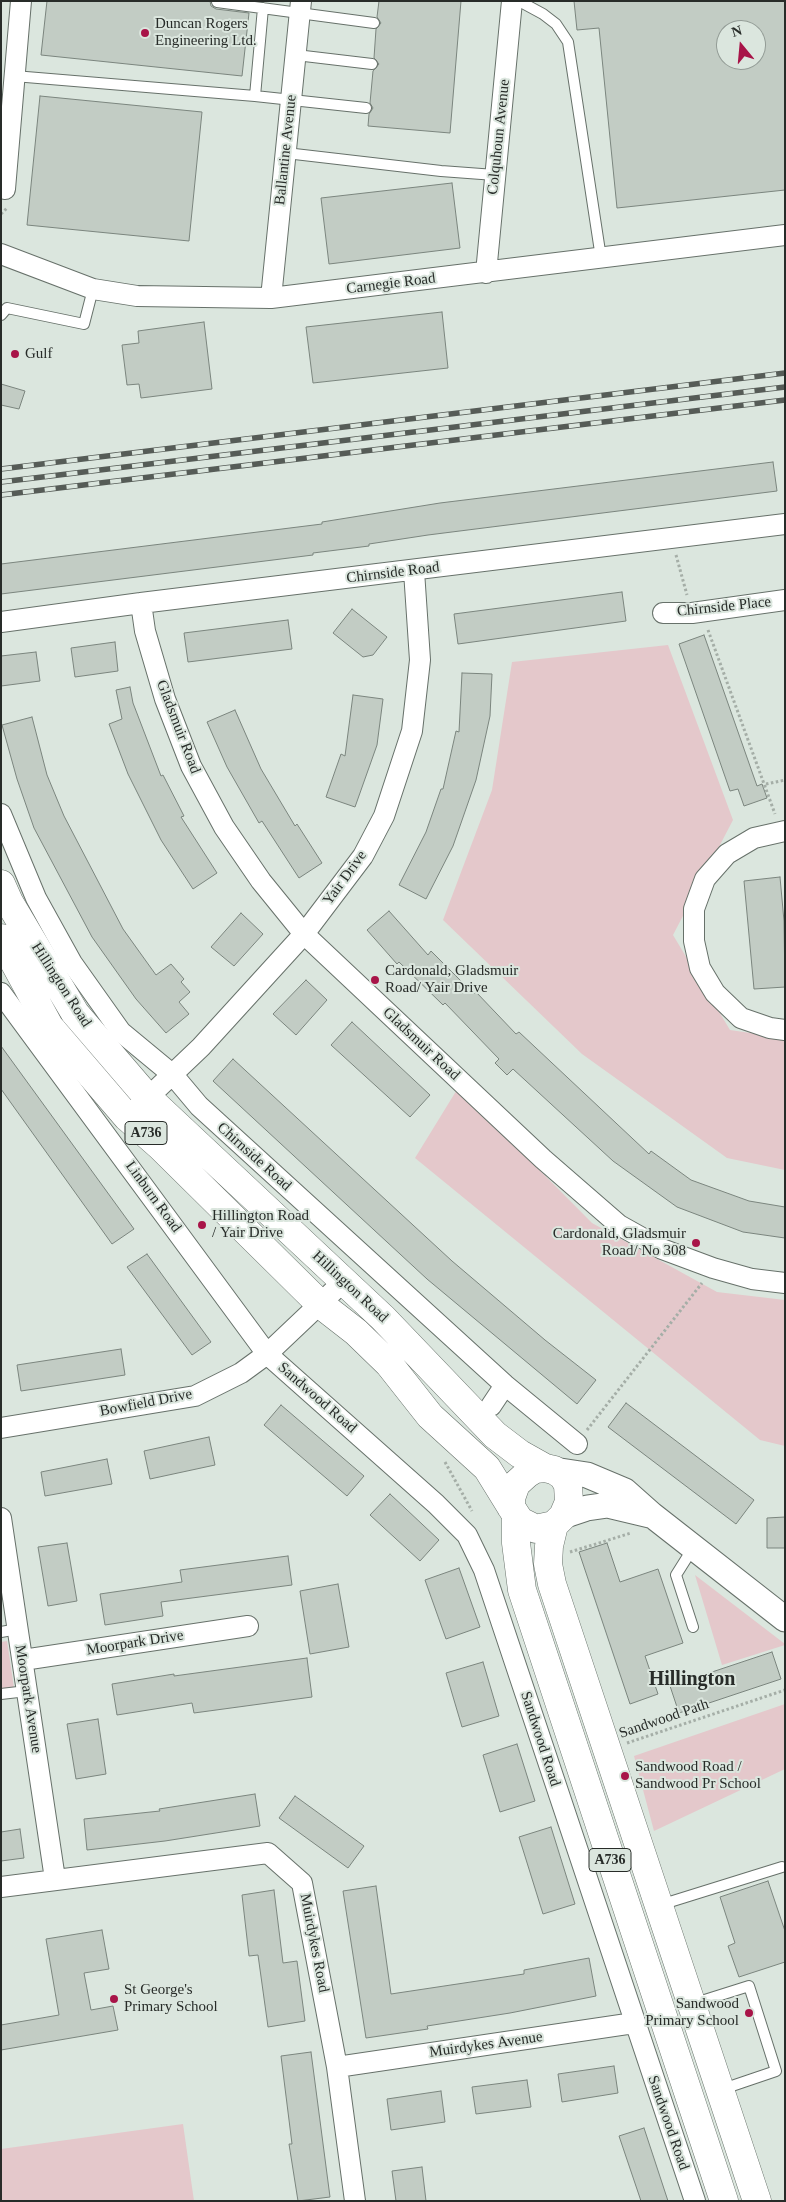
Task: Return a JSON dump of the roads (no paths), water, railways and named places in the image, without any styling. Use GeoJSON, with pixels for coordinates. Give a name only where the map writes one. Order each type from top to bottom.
{"type":"FeatureCollection","features":[{"type":"Feature","properties":{"kind":"main road","name":"Hillington Road"},"geometry":{"type":"LineString","coordinates":[[1,884],[18,918],[75,1013],[148,1098],[383,1318],[495,1435],[520,1454],[550,1469]]}},
{"type":"Feature","properties":{"kind":"main road","name":"Hillington Road"},"geometry":{"type":"LineString","coordinates":[[1,938],[49,1026],[127,1117],[161,1147],[320,1304],[356,1332],[389,1364],[430,1416],[487,1468],[513,1511]]}},
{"type":"Feature","properties":{"kind":"main road"},"geometry":{"type":"LineString","coordinates":[[535,1469],[550,1469],[563,1476],[568,1485],[569,1502],[558,1520],[536,1529],[525,1525],[513,1511],[513,1491],[520,1479],[535,1469]]}},
{"type":"Feature","properties":{"kind":"main road","name":"Sandwood Road"},"geometry":{"type":"LineString","coordinates":[[513,1511],[522,1590],[724,2201]]}},
{"type":"Feature","properties":{"kind":"main road","name":"A736"},"geometry":{"type":"LineString","coordinates":[[558,1520],[549,1546],[548,1564],[552,1584],[756,2201]]}},
{"type":"Feature","properties":{"kind":"street"},"geometry":{"type":"LineString","coordinates":[[5,189],[21,1]]}},
{"type":"Feature","properties":{"kind":"street","name":"Colquhoun Avenue"},"geometry":{"type":"LineString","coordinates":[[486,274],[512,1]]}},
{"type":"Feature","properties":{"kind":"street","name":"Ballantine Avenue"},"geometry":{"type":"LineString","coordinates":[[271,298],[300,7]]}},
{"type":"Feature","properties":{"kind":"street","name":"Carnegie Road"},"geometry":{"type":"LineString","coordinates":[[1,254],[93,289],[137,296],[271,298],[486,274],[785,235]]}},
{"type":"Feature","properties":{"kind":"street","name":"Chirnside Road"},"geometry":{"type":"LineString","coordinates":[[1,622],[141,603],[672,540],[785,524]]}},
{"type":"Feature","properties":{"kind":"street","name":"Yair Drive"},"geometry":{"type":"LineString","coordinates":[[127,1117],[173,1075],[304,934],[363,856],[384,816],[412,731],[420,660],[414,571]]}},
{"type":"Feature","properties":{"kind":"street","name":"Chirnside Place"},"geometry":{"type":"LineString","coordinates":[[664,613],[696,612],[785,600]]}},
{"type":"Feature","properties":{"kind":"street","name":"Gladsmuir Road"},"geometry":{"type":"LineString","coordinates":[[141,603],[145,631],[163,690],[191,766],[224,827],[261,881],[304,934],[543,1159],[619,1224],[662,1248],[713,1268],[752,1279],[785,1283]]}},
{"type":"Feature","properties":{"kind":"street","name":"Chirnside Road"},"geometry":{"type":"LineString","coordinates":[[1,814],[36,898],[72,963],[121,1032],[173,1075],[199,1106],[505,1385],[577,1444]]}},
{"type":"Feature","properties":{"kind":"street"},"geometry":{"type":"LineString","coordinates":[[783,831],[754,838],[727,854],[705,879],[694,909],[694,941],[700,968],[714,993],[741,1018],[770,1028],[785,1030]]}},
{"type":"Feature","properties":{"kind":"street","name":"Linburn Road"},"geometry":{"type":"LineString","coordinates":[[1,993],[266,1354]]}},
{"type":"Feature","properties":{"kind":"street","name":"Bowfield Drive"},"geometry":{"type":"LineString","coordinates":[[1,1428],[195,1396],[241,1373],[266,1354],[343,1282]]}},
{"type":"Feature","properties":{"kind":"street","name":"Sandwood Road"},"geometry":{"type":"LineString","coordinates":[[266,1354],[436,1504],[467,1535],[484,1570],[695,2201]]}},
{"type":"Feature","properties":{"kind":"street"},"geometry":{"type":"LineString","coordinates":[[490,1406],[505,1385]]}},
{"type":"Feature","properties":{"kind":"street"},"geometry":{"type":"LineString","coordinates":[[550,1469],[587,1475],[626,1491],[652,1516],[693,1548],[782,1611]]}},
{"type":"Feature","properties":{"kind":"street"},"geometry":{"type":"LineString","coordinates":[[558,1520],[587,1508],[608,1505],[652,1516]]}},
{"type":"Feature","properties":{"kind":"street","name":"Moorpark Avenue"},"geometry":{"type":"LineString","coordinates":[[1,1518],[10,1631],[23,1660],[56,1879]]}},
{"type":"Feature","properties":{"kind":"street","name":"Moorpark Drive"},"geometry":{"type":"LineString","coordinates":[[23,1660],[248,1626]]}},
{"type":"Feature","properties":{"kind":"street","name":"Muirdykes Road"},"geometry":{"type":"LineString","coordinates":[[1,1887],[268,1853],[302,1883],[337,2067],[355,2201]]}},
{"type":"Feature","properties":{"kind":"street","name":"Muirdykes Avenue"},"geometry":{"type":"LineString","coordinates":[[337,2067],[634,2022]]}},
{"type":"Feature","properties":{"kind":"lane"},"geometry":{"type":"LineString","coordinates":[[520,1],[556,24],[568,42],[601,258]]}},
{"type":"Feature","properties":{"kind":"lane"},"geometry":{"type":"LineString","coordinates":[[218,2],[263,8],[300,7],[374,23]]}},
{"type":"Feature","properties":{"kind":"lane"},"geometry":{"type":"LineString","coordinates":[[255,96],[263,8]]}},
{"type":"Feature","properties":{"kind":"lane"},"geometry":{"type":"LineString","coordinates":[[296,55],[372,64]]}},
{"type":"Feature","properties":{"kind":"lane"},"geometry":{"type":"LineString","coordinates":[[14,76],[292,99],[366,108]]}},
{"type":"Feature","properties":{"kind":"lane"},"geometry":{"type":"LineString","coordinates":[[286,153],[441,171],[495,175]]}},
{"type":"Feature","properties":{"kind":"lane"},"geometry":{"type":"LineString","coordinates":[[1,315],[7,308],[84,324],[93,289]]}},
{"type":"Feature","properties":{"kind":"lane"},"geometry":{"type":"LineString","coordinates":[[693,1548],[676,1574],[693,1627]]}},
{"type":"Feature","properties":{"kind":"lane"},"geometry":{"type":"LineString","coordinates":[[1,1694],[27,1690]]}},
{"type":"Feature","properties":{"kind":"lane"},"geometry":{"type":"LineString","coordinates":[[659,1906],[782,1867]]}},
{"type":"Feature","properties":{"kind":"lane"},"geometry":{"type":"LineString","coordinates":[[691,2004],[749,1986],[776,2071],[719,2090]]}},
{"type":"Feature","properties":{"kind":"railway"},"geometry":{"type":"LineString","coordinates":[[1,469],[785,373]]}},
{"type":"Feature","properties":{"kind":"railway"},"geometry":{"type":"LineString","coordinates":[[1,482],[785,387]]}},
{"type":"Feature","properties":{"kind":"railway"},"geometry":{"type":"LineString","coordinates":[[1,495],[785,400]]}},
{"type":"Feature","properties":{"kind":"place","name":"Duncan Rogers Engineering Ltd."},"geometry":{"type":"Point","coordinates":[145,33]}},
{"type":"Feature","properties":{"kind":"place","name":"Gulf"},"geometry":{"type":"Point","coordinates":[15,354]}},
{"type":"Feature","properties":{"kind":"place","name":"Cardonald, Gladsmuir Road/ Yair Drive"},"geometry":{"type":"Point","coordinates":[375,980]}},
{"type":"Feature","properties":{"kind":"place","name":"Hillington Road / Yair Drive"},"geometry":{"type":"Point","coordinates":[202,1225]}},
{"type":"Feature","properties":{"kind":"place","name":"Cardonald, Gladsmuir Road/ No 308"},"geometry":{"type":"Point","coordinates":[696,1243]}},
{"type":"Feature","properties":{"kind":"place","name":"Sandwood Road / Sandwood Pr School"},"geometry":{"type":"Point","coordinates":[625,1776]}},
{"type":"Feature","properties":{"kind":"place","name":"St George's Primary School"},"geometry":{"type":"Point","coordinates":[114,1999]}},
{"type":"Feature","properties":{"kind":"place","name":"Sandwood Primary School"},"geometry":{"type":"Point","coordinates":[749,2013]}},
{"type":"Feature","properties":{"kind":"district","name":"Hillington"},"geometry":{"type":"Point","coordinates":[692,1680]}}]}
